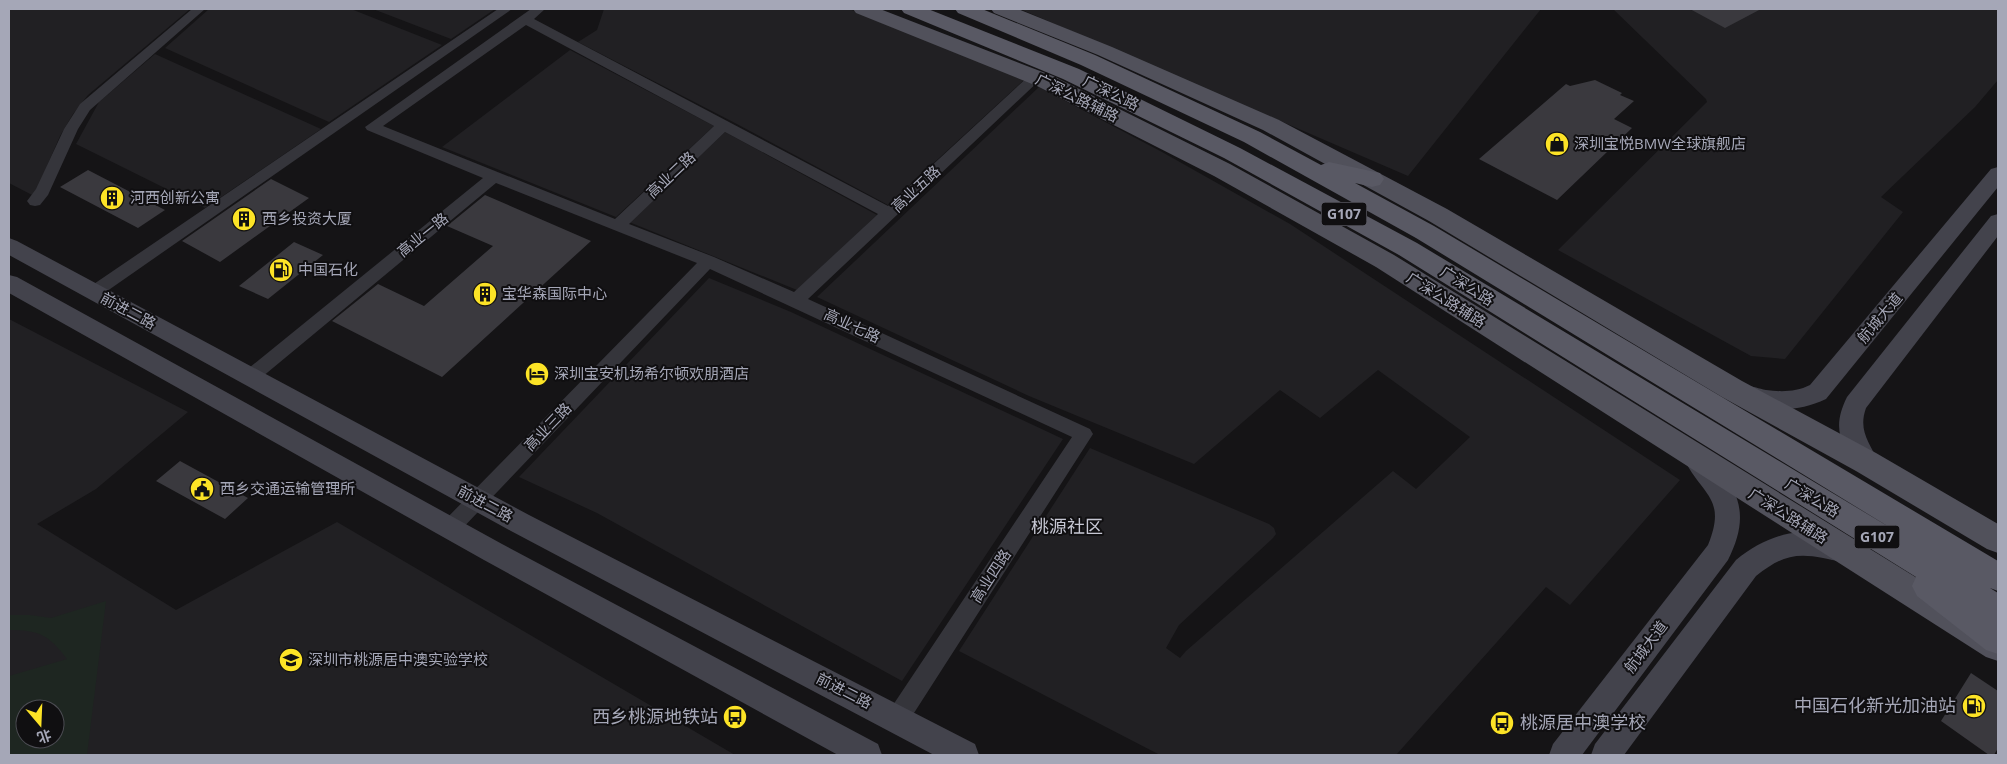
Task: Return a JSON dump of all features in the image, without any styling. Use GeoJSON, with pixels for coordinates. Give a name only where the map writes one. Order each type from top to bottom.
{"type":"FeatureCollection","features":[{"type":"Feature","properties":{"kind":"highway","name":"广深公路"},"geometry":{"type":"LineString","coordinates":[[910,9],[1071,74],[1232,153],[1408,249],[1998,610]]}},
{"type":"Feature","properties":{"kind":"highway","name":"广深公路"},"geometry":{"type":"LineString","coordinates":[[965,9],[1088,60],[1252,137],[1302,164],[1434,237],[1998,577]]}},
{"type":"Feature","properties":{"kind":"highway"},"geometry":{"type":"LineString","coordinates":[[1197,136],[1222,170]]}},
{"type":"Feature","properties":{"kind":"highway"},"geometry":{"type":"LineString","coordinates":[[1302,164],[1372,179]]}},
{"type":"Feature","properties":{"kind":"highway"},"geometry":{"type":"LineString","coordinates":[[1812,497],[1998,639]]}},
{"type":"Feature","properties":{"kind":"main road","name":"广深公路辅路"},"geometry":{"type":"LineString","coordinates":[[863,9],[1036,77],[1222,170],[1385,261],[1998,646]]}},
{"type":"Feature","properties":{"kind":"main road"},"geometry":{"type":"LineString","coordinates":[[1001,9],[1105,50],[1271,124],[1438,215],[1732,389],[1866,462],[1998,540]]}},
{"type":"Feature","properties":{"kind":"main road","name":"航城大道"},"geometry":{"type":"LineString","coordinates":[[1732,389],[1752,396],[1781,401],[1809,397],[1818,392],[1998,174]]}},
{"type":"Feature","properties":{"kind":"main road"},"geometry":{"type":"LineString","coordinates":[[1866,462],[1856,446],[1850,430],[1850,417],[1856,404],[1995,232]]}},
{"type":"Feature","properties":{"kind":"main road","name":"前进二路"},"geometry":{"type":"LineString","coordinates":[[9,246],[478,500],[964,755]]}},
{"type":"Feature","properties":{"kind":"main road"},"geometry":{"type":"LineString","coordinates":[[9,282],[450,528],[867,755]]}},
{"type":"Feature","properties":{"kind":"main road"},"geometry":{"type":"LineString","coordinates":[[1865,335],[1864,341],[1875,351],[1885,355],[1897,352]]}},
{"type":"Feature","properties":{"kind":"main road","name":"航城大道"},"geometry":{"type":"LineString","coordinates":[[1564,755],[1719,552],[1727,534],[1728,514],[1724,497],[1714,478],[1696,458]]}},
{"type":"Feature","properties":{"kind":"main road"},"geometry":{"type":"LineString","coordinates":[[1606,755],[1746,568],[1762,554],[1780,545],[1798,543],[1821,544],[1849,553]]}},
{"type":"Feature","properties":{"kind":"street"},"geometry":{"type":"LineString","coordinates":[[35,201],[43,192],[71,129],[84,107],[199,9]]}},
{"type":"Feature","properties":{"kind":"street"},"geometry":{"type":"LineString","coordinates":[[94,292],[506,9]]}},
{"type":"Feature","properties":{"kind":"street"},"geometry":{"type":"LineString","coordinates":[[538,9],[372,127],[618,225]]}},
{"type":"Feature","properties":{"kind":"street"},"geometry":{"type":"LineString","coordinates":[[525,19],[890,214]]}},
{"type":"Feature","properties":{"kind":"street","name":"高业五路"},"geometry":{"type":"LineString","coordinates":[[796,300],[1036,77]]}},
{"type":"Feature","properties":{"kind":"street","name":"高业二路"},"geometry":{"type":"LineString","coordinates":[[618,225],[724,125]]}},
{"type":"Feature","properties":{"kind":"street","name":"高业一路"},"geometry":{"type":"LineString","coordinates":[[250,377],[494,177]]}},
{"type":"Feature","properties":{"kind":"street","name":"高业七路"},"geometry":{"type":"LineString","coordinates":[[618,225],[708,261],[796,300],[1084,434]]}},
{"type":"Feature","properties":{"kind":"street","name":"高业三路"},"geometry":{"type":"LineString","coordinates":[[450,528],[708,261]]}},
{"type":"Feature","properties":{"kind":"street","name":"高业四路"},"geometry":{"type":"LineString","coordinates":[[898,719],[1084,434]]}},
{"type":"Feature","properties":{"kind":"shaded area"},"geometry":{"type":"Polygon","coordinates":[[[9,9],[190,9],[88,95],[73,114],[60,136],[34,196],[9,183],[9,9]]]}},
{"type":"Feature","properties":{"kind":"shaded area"},"geometry":{"type":"Polygon","coordinates":[[[209,9],[351,9],[442,45],[329,122],[165,48],[209,9]]]}},
{"type":"Feature","properties":{"kind":"shaded area"},"geometry":{"type":"Polygon","coordinates":[[[373,9],[495,9],[451,39],[373,9]]]}},
{"type":"Feature","properties":{"kind":"shaded area"},"geometry":{"type":"Polygon","coordinates":[[[604,9],[849,9],[910,31],[1025,79],[888,205],[578,42],[597,30],[604,9]]]}},
{"type":"Feature","properties":{"kind":"shaded area"},"geometry":{"type":"Polygon","coordinates":[[[1020,9],[1541,9],[1408,176],[1020,9]]]}},
{"type":"Feature","properties":{"kind":"shaded area"},"geometry":{"type":"Polygon","coordinates":[[[1613,9],[1998,9],[1998,80],[1975,107],[1881,197],[1903,212],[1785,359],[1751,356],[1558,250],[1707,102],[1613,9]]]}},
{"type":"Feature","properties":{"kind":"shaded area"},"geometry":{"type":"Polygon","coordinates":[[[570,50],[714,126],[616,217],[442,147],[570,50]]]}},
{"type":"Feature","properties":{"kind":"shaded area"},"geometry":{"type":"Polygon","coordinates":[[[155,54],[321,129],[205,208],[76,144],[99,102],[155,54]]]}},
{"type":"Feature","properties":{"kind":"shaded area"},"geometry":{"type":"Polygon","coordinates":[[[1039,87],[1162,152],[1290,224],[1680,480],[1570,605],[1546,587],[1396,755],[1160,755],[959,651],[1090,448],[1269,524],[1274,528],[1276,534],[1273,538],[1179,625],[1166,648],[1180,658],[1393,471],[1416,489],[1470,437],[1378,370],[1320,418],[1280,390],[1194,464],[1029,396],[817,297],[1039,87]]]}},
{"type":"Feature","properties":{"kind":"shaded area"},"geometry":{"type":"Polygon","coordinates":[[[725,132],[877,215],[797,290],[629,222],[725,132]]]}},
{"type":"Feature","properties":{"kind":"shaded area"},"geometry":{"type":"Polygon","coordinates":[[[709,278],[791,312],[1063,439],[902,681],[597,513],[519,477],[709,278]]]}},
{"type":"Feature","properties":{"kind":"shaded area","name":"深圳市桃源居中澳实验学校"},"geometry":{"type":"Polygon","coordinates":[[[9,319],[188,412],[96,489],[37,524],[176,610],[337,522],[735,755],[9,755],[9,319]]]}},
{"type":"Feature","properties":{"kind":"shaded area"},"geometry":{"type":"Polygon","coordinates":[[[106,601],[87,755],[9,755],[9,676],[67,659],[49,639],[28,631],[9,630],[9,615],[51,618],[106,601]]]}},
{"type":"Feature","properties":{"kind":"building"},"geometry":{"type":"Polygon","coordinates":[[[1690,9],[1761,9],[1725,28],[1690,9]]]}},
{"type":"Feature","properties":{"kind":"building","name":"深圳宝悦BMW全球旗舰店"},"geometry":{"type":"Polygon","coordinates":[[[1595,80],[1634,101],[1614,119],[1632,128],[1557,200],[1479,159],[1566,84],[1570,86],[1595,80]]]}},
{"type":"Feature","properties":{"kind":"building","name":"河西创新公寓"},"geometry":{"type":"Polygon","coordinates":[[[88,170],[165,210],[138,228],[60,187],[88,170]]]}},
{"type":"Feature","properties":{"kind":"building","name":"西乡投资大厦"},"geometry":{"type":"Polygon","coordinates":[[[271,179],[309,198],[220,262],[182,241],[271,179]]]}},
{"type":"Feature","properties":{"kind":"building","name":"宝华森国际中心"},"geometry":{"type":"Polygon","coordinates":[[[485,195],[591,241],[442,377],[332,321],[378,284],[424,306],[493,246],[447,226],[485,195]]]}},
{"type":"Feature","properties":{"kind":"building","name":"中国石化"},"geometry":{"type":"Polygon","coordinates":[[[294,242],[323,255],[268,299],[239,286],[294,242]]]}},
{"type":"Feature","properties":{"kind":"building","name":"西乡交通运输管理所"},"geometry":{"type":"Polygon","coordinates":[[[180,461],[248,498],[225,519],[156,481],[180,461]]]}},
{"type":"Feature","properties":{"kind":"building","name":"中国石化新光加油站"},"geometry":{"type":"Polygon","coordinates":[[[1971,673],[1998,691],[1998,748],[1994,755],[1989,755],[1941,721],[1971,673]]]}},
{"type":"Feature","properties":{"kind":"place","name":"深圳宝悦BMW全球旗舰店"},"geometry":{"type":"Point","coordinates":[1557,144]}},
{"type":"Feature","properties":{"kind":"place","name":"河西创新公寓"},"geometry":{"type":"Point","coordinates":[112,198]}},
{"type":"Feature","properties":{"kind":"place","name":"西乡投资大厦"},"geometry":{"type":"Point","coordinates":[244,219]}},
{"type":"Feature","properties":{"kind":"place","name":"中国石化"},"geometry":{"type":"Point","coordinates":[281,270]}},
{"type":"Feature","properties":{"kind":"place","name":"宝华森国际中心"},"geometry":{"type":"Point","coordinates":[485,294]}},
{"type":"Feature","properties":{"kind":"place","name":"深圳宝安机场希尔顿欢朋酒店"},"geometry":{"type":"Point","coordinates":[537,374]}},
{"type":"Feature","properties":{"kind":"place","name":"西乡交通运输管理所"},"geometry":{"type":"Point","coordinates":[202,489]}},
{"type":"Feature","properties":{"kind":"place","name":"深圳市桃源居中澳实验学校"},"geometry":{"type":"Point","coordinates":[291,660]}},
{"type":"Feature","properties":{"kind":"place","name":"中国石化新光加油站"},"geometry":{"type":"Point","coordinates":[1974,706]}},
{"type":"Feature","properties":{"kind":"place","name":"西乡桃源地铁站"},"geometry":{"type":"Point","coordinates":[735,717]}},
{"type":"Feature","properties":{"kind":"place","name":"桃源居中澳学校"},"geometry":{"type":"Point","coordinates":[1502,723]}},
{"type":"Feature","properties":{"kind":"district","name":"桃源社区"},"geometry":{"type":"Point","coordinates":[1067,527]}}]}
